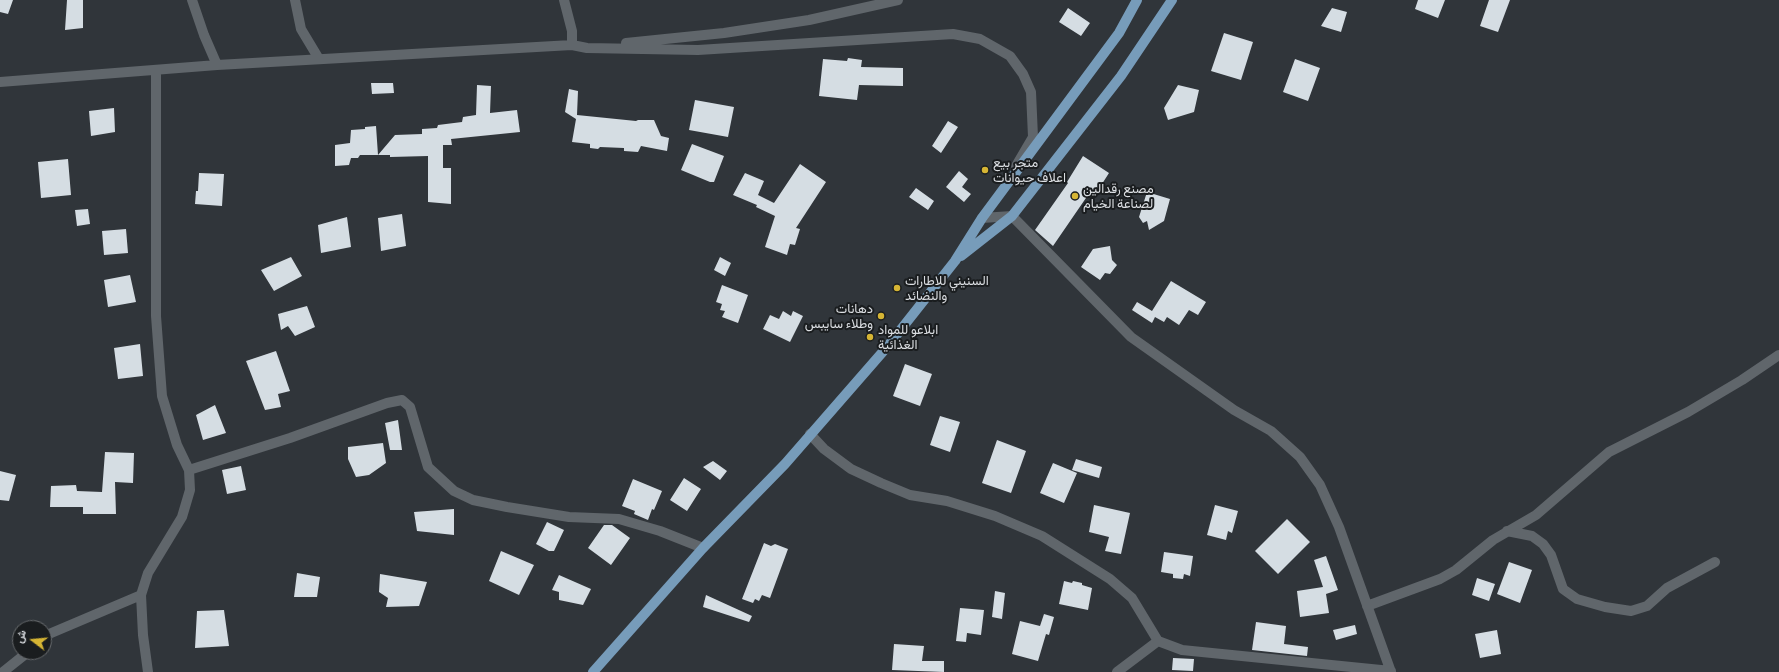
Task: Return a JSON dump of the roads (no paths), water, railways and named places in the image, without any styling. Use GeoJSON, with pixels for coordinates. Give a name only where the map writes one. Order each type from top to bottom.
{"type":"FeatureCollection","features":[{"type":"Feature","properties":{"kind":"main road"},"geometry":{"type":"LineString","coordinates":[[593,672],[703,548],[785,464],[887,347],[955,261],[982,218],[995,203],[1119,33],[1137,0]]}},
{"type":"Feature","properties":{"kind":"main road"},"geometry":{"type":"LineString","coordinates":[[955,261],[1012,216],[1122,76],[1172,0]]}},
{"type":"Feature","properties":{"kind":"street"},"geometry":{"type":"LineString","coordinates":[[192,0],[204,35],[217,65]]}},
{"type":"Feature","properties":{"kind":"street"},"geometry":{"type":"LineString","coordinates":[[295,0],[301,29],[318,59]]}},
{"type":"Feature","properties":{"kind":"street"},"geometry":{"type":"LineString","coordinates":[[564,0],[572,31],[572,45]]}},
{"type":"Feature","properties":{"kind":"street"},"geometry":{"type":"LineString","coordinates":[[587,48],[724,33],[809,20],[898,0]]}},
{"type":"Feature","properties":{"kind":"street"},"geometry":{"type":"LineString","coordinates":[[0,82],[81,74],[156,71],[217,65],[572,45],[587,48],[698,50],[953,34],[980,39],[1010,56],[1023,74],[1031,92],[1033,137],[995,203]]}},
{"type":"Feature","properties":{"kind":"street"},"geometry":{"type":"LineString","coordinates":[[148,672],[143,635],[141,595],[148,573],[182,517],[190,490],[190,470],[178,445],[162,396],[156,316],[156,71]]}},
{"type":"Feature","properties":{"kind":"street"},"geometry":{"type":"LineString","coordinates":[[810,434],[824,449],[851,469],[881,483],[910,495],[947,501],[995,516],[1042,536],[1110,579],[1132,598],[1158,641],[1182,650],[1391,672],[1338,527],[1320,485],[1300,457],[1271,431],[1234,410],[1131,337],[1012,216],[982,218]]}},
{"type":"Feature","properties":{"kind":"street"},"geometry":{"type":"LineString","coordinates":[[1367,606],[1440,578],[1456,570],[1507,531],[1536,515],[1610,452],[1688,412],[1742,380],[1779,355]]}},
{"type":"Feature","properties":{"kind":"street"},"geometry":{"type":"LineString","coordinates":[[190,470],[290,438],[386,403],[402,400],[410,407],[428,467],[454,491],[473,500],[569,518],[619,519],[660,531],[703,548]]}},
{"type":"Feature","properties":{"kind":"street"},"geometry":{"type":"LineString","coordinates":[[1507,531],[1532,536],[1543,544],[1551,554],[1564,589],[1577,598],[1605,607],[1630,611],[1647,606],[1668,588],[1715,562]]}},
{"type":"Feature","properties":{"kind":"street"},"geometry":{"type":"LineString","coordinates":[[52,633],[141,595]]}},
{"type":"Feature","properties":{"kind":"street"},"geometry":{"type":"LineString","coordinates":[[1117,672],[1158,641]]}},
{"type":"Feature","properties":{"kind":"street"},"geometry":{"type":"LineString","coordinates":[[3,672],[18,660]]}},
{"type":"Feature","properties":{"kind":"place","name":"متجر بيع اعلاف حيوانات"},"geometry":{"type":"Point","coordinates":[985,170]}},
{"type":"Feature","properties":{"kind":"place","name":"مصنع رقدالين لصناعة الخيام"},"geometry":{"type":"Point","coordinates":[1075,196]}},
{"type":"Feature","properties":{"kind":"place","name":"السنيني للاطارات والنضائد"},"geometry":{"type":"Point","coordinates":[897,288]}},
{"type":"Feature","properties":{"kind":"place","name":"دهانات وطلاء سايبس"},"geometry":{"type":"Point","coordinates":[881,316]}},
{"type":"Feature","properties":{"kind":"place","name":"ابلاعو للمواد الغذائية"},"geometry":{"type":"Point","coordinates":[870,337]}}]}
